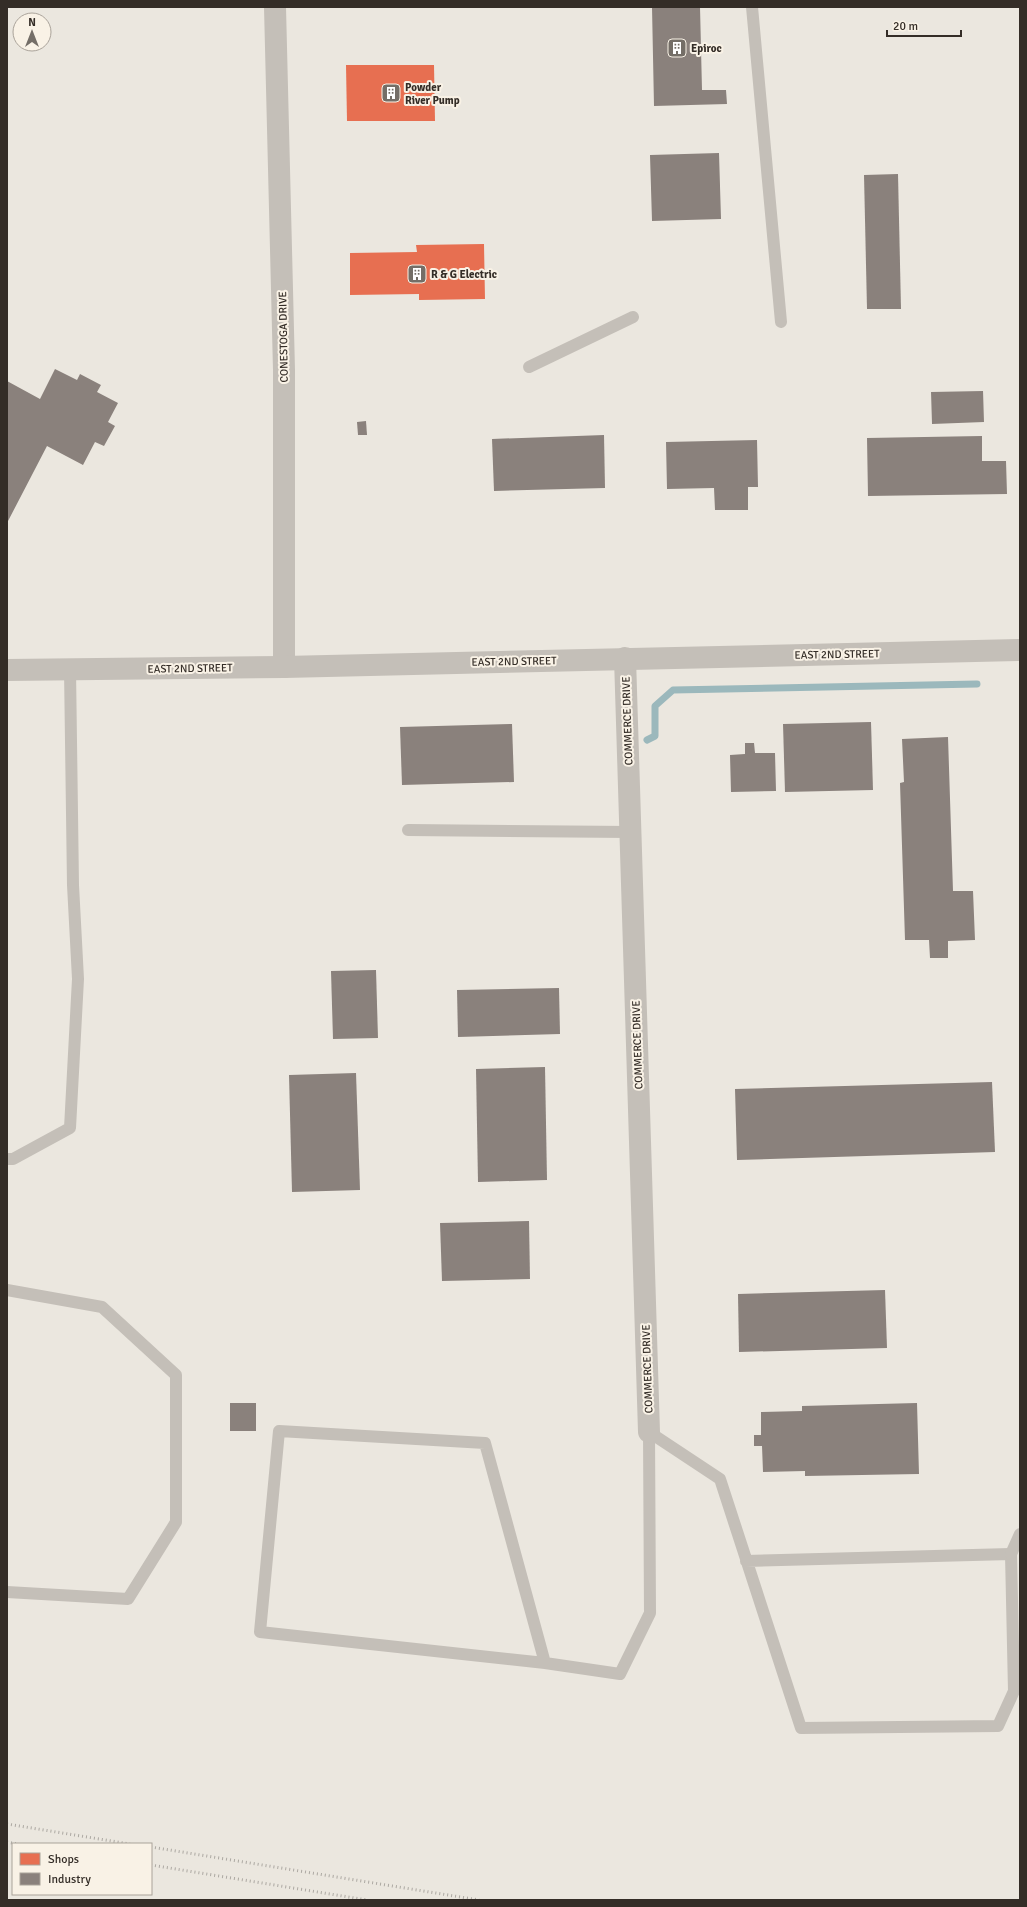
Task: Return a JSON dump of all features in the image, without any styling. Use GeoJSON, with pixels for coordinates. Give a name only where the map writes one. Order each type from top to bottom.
{"type":"FeatureCollection","features":[{"type":"Feature","properties":{"kind":"street","name":"CONESTOGA DRIVE"},"geometry":{"type":"LineString","coordinates":[[275,7],[284,370],[284,667]]}},
{"type":"Feature","properties":{"kind":"street","name":"EAST 2ND STREET"},"geometry":{"type":"LineString","coordinates":[[7,670],[284,667],[1020,650]]}},
{"type":"Feature","properties":{"kind":"street","name":"COMMERCE DRIVE"},"geometry":{"type":"LineString","coordinates":[[625,658],[649,1432]]}},
{"type":"Feature","properties":{"kind":"lane"},"geometry":{"type":"LineString","coordinates":[[752,7],[781,322]]}},
{"type":"Feature","properties":{"kind":"lane"},"geometry":{"type":"LineString","coordinates":[[529,367],[633,317]]}},
{"type":"Feature","properties":{"kind":"lane"},"geometry":{"type":"LineString","coordinates":[[7,1158],[14,1159],[70,1128],[78,979],[73,885],[70,669]]}},
{"type":"Feature","properties":{"kind":"lane"},"geometry":{"type":"LineString","coordinates":[[408,830],[630,832]]}},
{"type":"Feature","properties":{"kind":"lane"},"geometry":{"type":"LineString","coordinates":[[7,1290],[102,1307],[176,1375],[176,1522],[128,1599],[7,1592]]}},
{"type":"Feature","properties":{"kind":"lane"},"geometry":{"type":"LineString","coordinates":[[545,1663],[485,1443],[279,1431],[260,1632],[545,1663],[620,1674],[650,1613],[649,1432]]}},
{"type":"Feature","properties":{"kind":"lane"},"geometry":{"type":"LineString","coordinates":[[649,1432],[720,1479],[800,1728],[998,1726],[1014,1691],[1011,1554],[1020,1534]]}},
{"type":"Feature","properties":{"kind":"lane"},"geometry":{"type":"LineString","coordinates":[[746,1561],[1011,1554]]}},
{"type":"Feature","properties":{"kind":"building: Shops","name":"Powder River Pump"},"geometry":{"type":"Polygon","coordinates":[[[346,65],[434,65],[435,121],[347,121],[346,65]]]}},
{"type":"Feature","properties":{"kind":"building: Shops","name":"R & G Electric"},"geometry":{"type":"Polygon","coordinates":[[[484,244],[485,299],[419,300],[419,294],[350,295],[350,253],[417,252],[416,245],[484,244]]]}},
{"type":"Feature","properties":{"kind":"building: Industry","name":"Epiroc"},"geometry":{"type":"Polygon","coordinates":[[[652,7],[700,7],[702,90],[726,90],[727,104],[654,106],[652,7]]]}},
{"type":"Feature","properties":{"kind":"building: Industry"},"geometry":{"type":"Polygon","coordinates":[[[719,153],[721,219],[652,221],[650,155],[719,153]]]}},
{"type":"Feature","properties":{"kind":"building: Industry"},"geometry":{"type":"Polygon","coordinates":[[[898,174],[901,309],[867,309],[864,175],[898,174]]]}},
{"type":"Feature","properties":{"kind":"building: Industry"},"geometry":{"type":"Polygon","coordinates":[[[55,369],[77,380],[80,374],[101,385],[97,392],[118,403],[108,422],[115,426],[104,446],[95,442],[83,465],[47,446],[7,523],[7,381],[40,399],[55,369]]]}},
{"type":"Feature","properties":{"kind":"building: Industry"},"geometry":{"type":"Polygon","coordinates":[[[983,391],[984,422],[932,424],[931,392],[983,391]]]}},
{"type":"Feature","properties":{"kind":"building: Industry"},"geometry":{"type":"Polygon","coordinates":[[[366,421],[367,435],[358,435],[357,422],[366,421]]]}},
{"type":"Feature","properties":{"kind":"building: Industry"},"geometry":{"type":"Polygon","coordinates":[[[604,435],[605,488],[494,491],[492,439],[604,435]]]}},
{"type":"Feature","properties":{"kind":"building: Industry"},"geometry":{"type":"Polygon","coordinates":[[[982,436],[982,461],[1006,461],[1007,494],[868,496],[867,438],[982,436]]]}},
{"type":"Feature","properties":{"kind":"building: Industry"},"geometry":{"type":"Polygon","coordinates":[[[757,440],[758,487],[748,487],[748,510],[715,510],[714,488],[667,489],[666,442],[757,440]]]}},
{"type":"Feature","properties":{"kind":"building: Industry"},"geometry":{"type":"Polygon","coordinates":[[[871,722],[873,790],[785,792],[783,724],[871,722]]]}},
{"type":"Feature","properties":{"kind":"building: Industry"},"geometry":{"type":"Polygon","coordinates":[[[512,724],[514,782],[402,785],[400,727],[512,724]]]}},
{"type":"Feature","properties":{"kind":"building: Industry"},"geometry":{"type":"Polygon","coordinates":[[[948,737],[953,891],[973,891],[975,940],[948,941],[948,958],[930,958],[929,940],[905,940],[900,783],[904,782],[902,739],[948,737]]]}},
{"type":"Feature","properties":{"kind":"building: Industry"},"geometry":{"type":"Polygon","coordinates":[[[745,743],[754,743],[755,753],[775,753],[776,791],[731,792],[730,755],[745,754],[745,743]]]}},
{"type":"Feature","properties":{"kind":"building: Industry"},"geometry":{"type":"Polygon","coordinates":[[[376,970],[378,1038],[333,1039],[331,971],[376,970]]]}},
{"type":"Feature","properties":{"kind":"building: Industry"},"geometry":{"type":"Polygon","coordinates":[[[559,988],[560,1034],[458,1037],[457,990],[559,988]]]}},
{"type":"Feature","properties":{"kind":"building: Industry"},"geometry":{"type":"Polygon","coordinates":[[[545,1067],[547,1180],[478,1182],[476,1069],[545,1067]]]}},
{"type":"Feature","properties":{"kind":"building: Industry"},"geometry":{"type":"Polygon","coordinates":[[[356,1073],[360,1190],[292,1192],[289,1075],[356,1073]]]}},
{"type":"Feature","properties":{"kind":"building: Industry"},"geometry":{"type":"Polygon","coordinates":[[[992,1082],[995,1152],[737,1160],[735,1089],[992,1082]]]}},
{"type":"Feature","properties":{"kind":"building: Industry"},"geometry":{"type":"Polygon","coordinates":[[[529,1221],[530,1279],[442,1281],[440,1223],[529,1221]]]}},
{"type":"Feature","properties":{"kind":"building: Industry"},"geometry":{"type":"Polygon","coordinates":[[[885,1290],[887,1348],[739,1352],[738,1294],[885,1290]]]}},
{"type":"Feature","properties":{"kind":"building: Industry"},"geometry":{"type":"Polygon","coordinates":[[[230,1403],[256,1403],[256,1431],[230,1431],[230,1403]]]}},
{"type":"Feature","properties":{"kind":"building: Industry"},"geometry":{"type":"Polygon","coordinates":[[[917,1403],[919,1474],[805,1476],[805,1471],[763,1472],[762,1446],[754,1446],[754,1435],[761,1435],[761,1412],[802,1411],[802,1406],[917,1403]]]}},
{"type":"Feature","properties":{"kind":"waterway"},"geometry":{"type":"LineString","coordinates":[[647,740],[655,736],[655,706],[673,690],[977,684]]}},
{"type":"Feature","properties":{"kind":"railway"},"geometry":{"type":"LineString","coordinates":[[7,1824],[124,1843]]}},
{"type":"Feature","properties":{"kind":"railway"},"geometry":{"type":"LineString","coordinates":[[7,1842],[12,1843]]}},
{"type":"Feature","properties":{"kind":"railway"},"geometry":{"type":"LineString","coordinates":[[152,1847],[479,1900]]}},
{"type":"Feature","properties":{"kind":"railway"},"geometry":{"type":"LineString","coordinates":[[152,1865],[367,1900]]}},
{"type":"Feature","properties":{"kind":"place","name":"Epiroc"},"geometry":{"type":"Point","coordinates":[677,48]}},
{"type":"Feature","properties":{"kind":"place","name":"Powder River Pump"},"geometry":{"type":"Point","coordinates":[391,93]}},
{"type":"Feature","properties":{"kind":"place","name":"R & G Electric"},"geometry":{"type":"Point","coordinates":[417,274]}}]}
